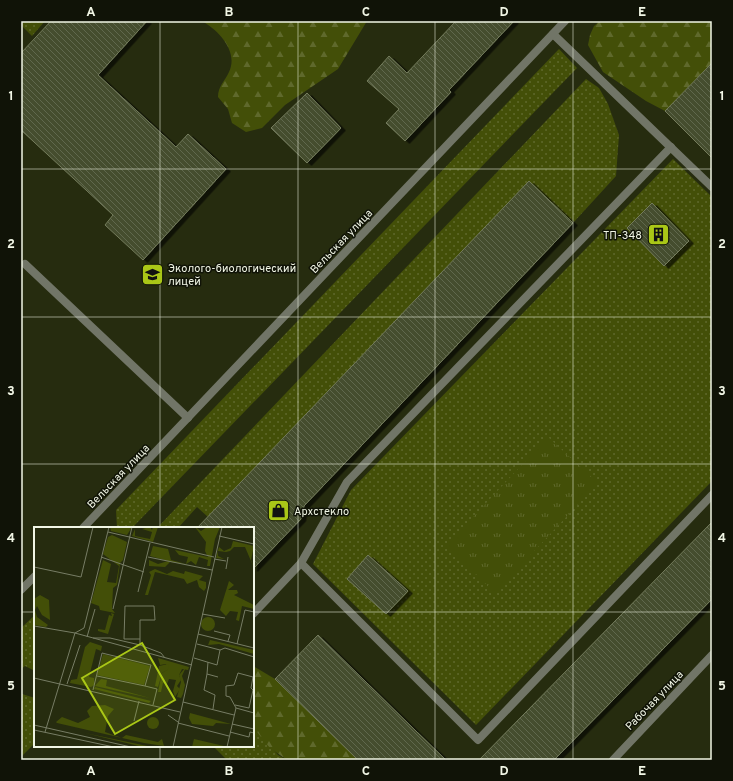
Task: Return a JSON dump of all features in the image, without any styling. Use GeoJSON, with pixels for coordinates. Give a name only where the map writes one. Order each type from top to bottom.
{"type":"FeatureCollection","features":[{"type":"Feature","properties":{"kind":"street","name":"Вельская улица"},"geometry":{"type":"LineString","coordinates":[[84,527],[565,21]]}},
{"type":"Feature","properties":{"kind":"street"},"geometry":{"type":"LineString","coordinates":[[553,34],[712,187]]}},
{"type":"Feature","properties":{"kind":"street"},"geometry":{"type":"LineString","coordinates":[[254,613],[301,563],[347,482],[671,147]]}},
{"type":"Feature","properties":{"kind":"street"},"geometry":{"type":"LineString","coordinates":[[25,264],[188,418]]}},
{"type":"Feature","properties":{"kind":"street"},"geometry":{"type":"LineString","coordinates":[[301,563],[478,740],[712,495]]}},
{"type":"Feature","properties":{"kind":"street"},"geometry":{"type":"LineString","coordinates":[[21,590],[34,577]]}},
{"type":"Feature","properties":{"kind":"street","name":"Рабочая улица"},"geometry":{"type":"LineString","coordinates":[[613,760],[712,655]]}},
{"type":"Feature","properties":{"kind":"green space"},"geometry":{"type":"Polygon","coordinates":[[[25,21],[45,21],[32,36],[21,25],[25,21]]]}},
{"type":"Feature","properties":{"kind":"green space"},"geometry":{"type":"Polygon","coordinates":[[[202,21],[367,21],[338,69],[285,105],[262,128],[246,132],[232,123],[228,109],[218,97],[219,90],[229,72],[231,64],[229,49],[220,36],[202,21]]]}},
{"type":"Feature","properties":{"kind":"green space"},"geometry":{"type":"Polygon","coordinates":[[[600,21],[712,21],[712,67],[710,65],[665,111],[646,101],[603,72],[588,45],[594,26],[600,21]]]}},
{"type":"Feature","properties":{"kind":"green space"},"geometry":{"type":"Polygon","coordinates":[[[559,49],[577,68],[133,527],[117,527],[116,510],[559,49]]]}},
{"type":"Feature","properties":{"kind":"green space"},"geometry":{"type":"Polygon","coordinates":[[[586,79],[599,88],[608,104],[619,135],[616,176],[573,223],[529,181],[208,517],[197,507],[179,527],[158,527],[586,79]]]}},
{"type":"Feature","properties":{"kind":"green space"},"geometry":{"type":"Polygon","coordinates":[[[673,159],[712,197],[712,481],[476,725],[313,564],[351,490],[673,159]]]}},
{"type":"Feature","properties":{"kind":"green space"},"geometry":{"type":"Polygon","coordinates":[[[548,437],[598,483],[495,593],[446,546],[548,437]]]}},
{"type":"Feature","properties":{"kind":"green space"},"geometry":{"type":"Polygon","coordinates":[[[34,616],[34,670],[25,666],[21,669],[21,628],[34,616]]]}},
{"type":"Feature","properties":{"kind":"green space"},"geometry":{"type":"Polygon","coordinates":[[[254,667],[275,679],[358,760],[287,760],[270,748],[254,728],[254,667]]]}},
{"type":"Feature","properties":{"kind":"green space"},"geometry":{"type":"Polygon","coordinates":[[[22,694],[34,698],[34,744],[21,757],[22,694]]]}},
{"type":"Feature","properties":{"kind":"green space"},"geometry":{"type":"Polygon","coordinates":[[[254,728],[278,755],[287,760],[227,760],[214,747],[254,747],[254,728]]]}},
{"type":"Feature","properties":{"kind":"building"},"geometry":{"type":"Polygon","coordinates":[[[51,21],[147,21],[98,75],[176,147],[188,134],[226,169],[143,260],[105,225],[113,215],[21,130],[21,53],[51,21]]]}},
{"type":"Feature","properties":{"kind":"building"},"geometry":{"type":"Polygon","coordinates":[[[456,21],[514,21],[449,90],[451,92],[405,141],[386,123],[399,109],[367,81],[389,56],[407,73],[456,21]]]}},
{"type":"Feature","properties":{"kind":"building"},"geometry":{"type":"Polygon","coordinates":[[[712,63],[712,158],[665,111],[712,63]]]}},
{"type":"Feature","properties":{"kind":"building"},"geometry":{"type":"Polygon","coordinates":[[[307,93],[341,128],[307,163],[271,128],[307,93]]]}},
{"type":"Feature","properties":{"kind":"building"},"geometry":{"type":"Polygon","coordinates":[[[529,181],[573,223],[304,506],[301,519],[254,568],[254,527],[198,527],[529,181]]]}},
{"type":"Feature","properties":{"kind":"building","name":"ТП-348"},"geometry":{"type":"Polygon","coordinates":[[[652,203],[689,241],[664,266],[627,228],[652,203]]]}},
{"type":"Feature","properties":{"kind":"building"},"geometry":{"type":"Polygon","coordinates":[[[712,522],[712,599],[554,760],[479,760],[712,522]]]}},
{"type":"Feature","properties":{"kind":"building"},"geometry":{"type":"Polygon","coordinates":[[[368,555],[408,591],[386,614],[347,579],[368,555]]]}},
{"type":"Feature","properties":{"kind":"building"},"geometry":{"type":"Polygon","coordinates":[[[318,635],[446,760],[358,760],[275,679],[318,635]]]}},
{"type":"Feature","properties":{"kind":"place","name":"ТП-348"},"geometry":{"type":"Point","coordinates":[658,235]}},
{"type":"Feature","properties":{"kind":"place","name":"Эколого-биологический лицей"},"geometry":{"type":"Point","coordinates":[152,274]}},
{"type":"Feature","properties":{"kind":"place","name":"Архстекло"},"geometry":{"type":"Point","coordinates":[278,511]}}]}
